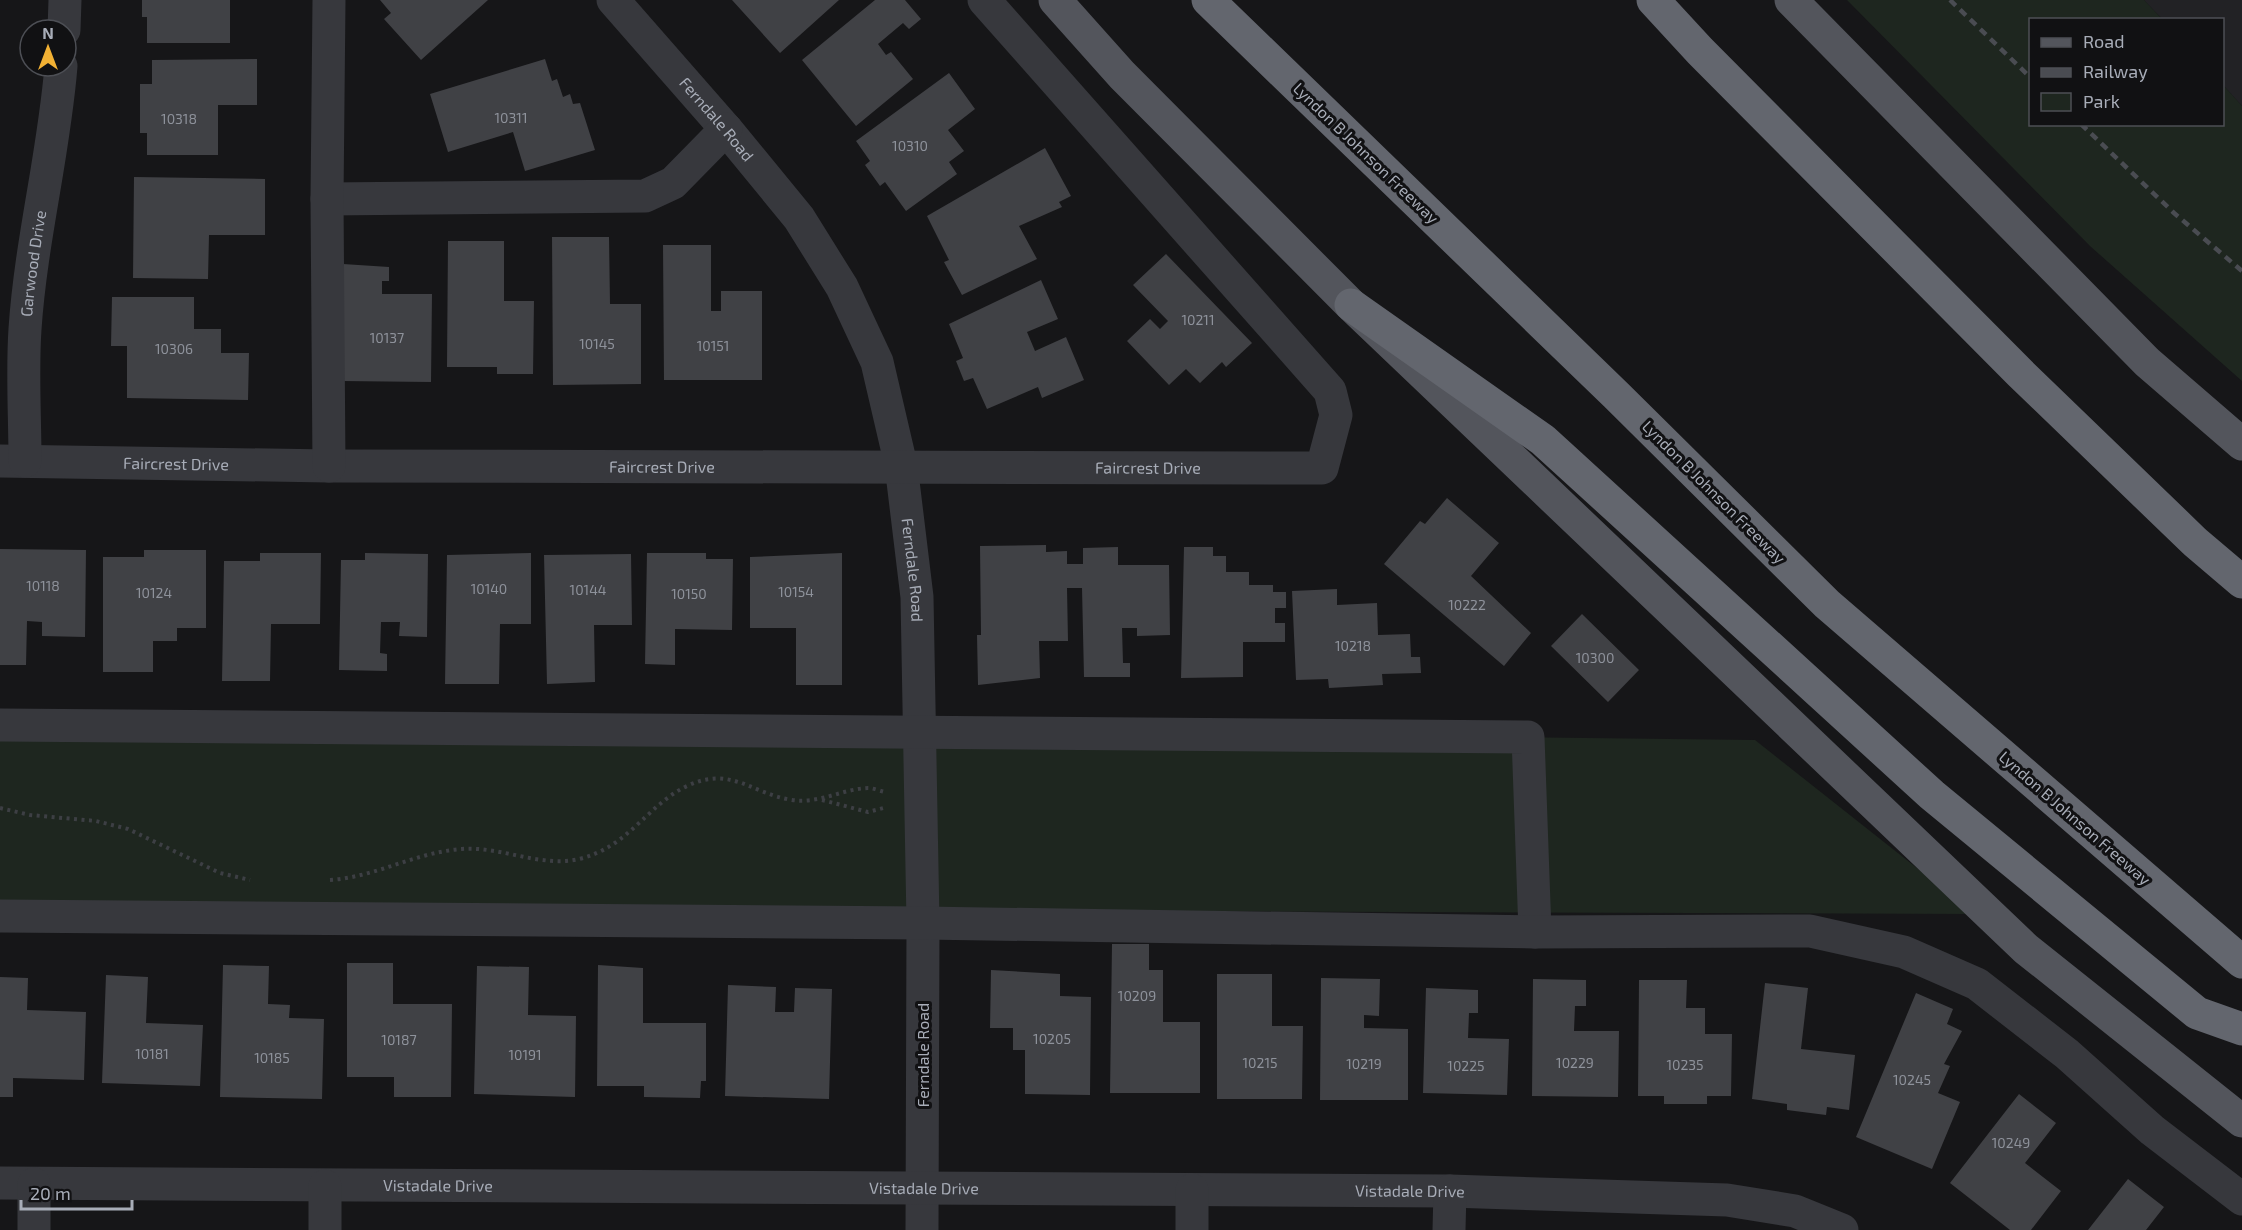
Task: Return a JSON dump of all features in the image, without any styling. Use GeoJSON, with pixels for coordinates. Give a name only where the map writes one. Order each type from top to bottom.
{"type":"FeatureCollection","features":[{"type":"Feature","properties":{"kind":"highway","name":"Lyndon B Johnson Freeway"},"geometry":{"type":"LineString","coordinates":[[1208,0],[1616,395],[1827,604],[2242,962]]}},
{"type":"Feature","properties":{"kind":"highway"},"geometry":{"type":"LineString","coordinates":[[1653,0],[1709,60],[2020,373],[2195,542],[2242,582]]}},
{"type":"Feature","properties":{"kind":"highway"},"geometry":{"type":"LineString","coordinates":[[1351,305],[1543,440],[1932,795],[2197,1013],[2242,1029]]}},
{"type":"Feature","properties":{"kind":"main road"},"geometry":{"type":"LineString","coordinates":[[1055,0],[1122,75],[1351,305],[2026,949],[2242,1121]]}},
{"type":"Feature","properties":{"kind":"main road"},"geometry":{"type":"LineString","coordinates":[[1791,0],[2147,362],[2242,444]]}},
{"type":"Feature","properties":{"kind":"street"},"geometry":{"type":"LineString","coordinates":[[64,18],[65,0]]}},
{"type":"Feature","properties":{"kind":"street"},"geometry":{"type":"LineString","coordinates":[[329,0],[327,199],[329,466]]}},
{"type":"Feature","properties":{"kind":"street","name":"Ferndale Road"},"geometry":{"type":"LineString","coordinates":[[613,0],[726,129],[799,218],[842,287],[877,362],[901,465],[917,597],[923,923],[922,1230]]}},
{"type":"Feature","properties":{"kind":"street","name":"Faircrest Drive"},"geometry":{"type":"LineString","coordinates":[[12,461],[329,466],[901,465],[1322,468],[1336,415],[1330,391],[984,0]]}},
{"type":"Feature","properties":{"kind":"street","name":"Garwood Drive"},"geometry":{"type":"LineString","coordinates":[[12,461],[37,226],[57,114],[60,78]]}},
{"type":"Feature","properties":{"kind":"street"},"geometry":{"type":"LineString","coordinates":[[327,199],[645,196],[673,183],[726,129]]}},
{"type":"Feature","properties":{"kind":"street"},"geometry":{"type":"LineString","coordinates":[[0,725],[1528,737],[1535,932]]}},
{"type":"Feature","properties":{"kind":"street"},"geometry":{"type":"LineString","coordinates":[[0,915],[923,923],[1535,932],[1810,931],[1904,952],[1977,984],[2067,1054],[2152,1131],[2242,1199]]}},
{"type":"Feature","properties":{"kind":"street","name":"Vistadale Drive"},"geometry":{"type":"LineString","coordinates":[[0,1184],[1450,1191],[1727,1200],[1795,1211],[1842,1230]]}},
{"type":"Feature","properties":{"kind":"street"},"geometry":{"type":"LineString","coordinates":[[34,1184],[34,1230]]}},
{"type":"Feature","properties":{"kind":"street"},"geometry":{"type":"LineString","coordinates":[[324,1230],[325,1186]]}},
{"type":"Feature","properties":{"kind":"street"},"geometry":{"type":"LineString","coordinates":[[1192,1190],[1192,1230]]}},
{"type":"Feature","properties":{"kind":"street"},"geometry":{"type":"LineString","coordinates":[[1449,1230],[1450,1191]]}},
{"type":"Feature","properties":{"kind":"path"},"geometry":{"type":"LineString","coordinates":[[328,880],[377,873],[438,852],[464,849],[555,861],[579,859],[609,849],[667,799],[686,786],[706,778],[726,778],[793,801],[821,800],[868,788],[921,799]]}},
{"type":"Feature","properties":{"kind":"path"},"geometry":{"type":"LineString","coordinates":[[821,800],[868,812],[921,799]]}},
{"type":"Feature","properties":{"kind":"path"},"geometry":{"type":"LineString","coordinates":[[0,808],[30,815],[96,821],[128,829],[220,873],[253,881]]}},
{"type":"Feature","properties":{"kind":"shaded area"},"geometry":{"type":"Polygon","coordinates":[[[2144,0],[2242,0],[2242,106],[2224,86],[2224,18],[2161,18],[2144,0]]]}},
{"type":"Feature","properties":{"kind":"green space"},"geometry":{"type":"Polygon","coordinates":[[[1847,0],[2144,0],[2161,18],[2029,18],[2029,126],[2224,126],[2224,86],[2242,106],[2242,381],[2090,246],[1847,0]]]}},
{"type":"Feature","properties":{"kind":"green space"},"geometry":{"type":"Polygon","coordinates":[[[0,720],[1755,740],[1975,914],[0,907],[0,720]]]}},
{"type":"Feature","properties":{"kind":"building"},"geometry":{"type":"Polygon","coordinates":[[[142,0],[230,0],[230,43],[147,43],[147,17],[142,17],[142,0]]]}},
{"type":"Feature","properties":{"kind":"building"},"geometry":{"type":"Polygon","coordinates":[[[380,0],[488,0],[421,60],[384,19],[391,13],[380,0]]]}},
{"type":"Feature","properties":{"kind":"building"},"geometry":{"type":"Polygon","coordinates":[[[732,0],[839,0],[780,53],[732,0]]]}},
{"type":"Feature","properties":{"kind":"building"},"geometry":{"type":"Polygon","coordinates":[[[875,0],[905,0],[921,19],[909,29],[903,23],[878,44],[886,55],[891,52],[913,79],[856,126],[802,60],[875,0]]]}},
{"type":"Feature","properties":{"kind":"building"},"geometry":{"type":"Polygon","coordinates":[[[257,59],[257,105],[218,105],[218,155],[147,155],[147,133],[140,133],[140,84],[152,84],[152,60],[257,59]]]}},
{"type":"Feature","properties":{"kind":"building"},"geometry":{"type":"Polygon","coordinates":[[[545,59],[552,81],[557,79],[563,97],[570,94],[573,104],[580,103],[595,150],[525,171],[513,132],[448,152],[430,94],[545,59]]]}},
{"type":"Feature","properties":{"kind":"building"},"geometry":{"type":"Polygon","coordinates":[[[949,73],[975,109],[948,130],[964,151],[949,162],[957,174],[906,211],[885,182],[880,186],[865,165],[870,161],[856,141],[949,73]]]}},
{"type":"Feature","properties":{"kind":"building"},"geometry":{"type":"Polygon","coordinates":[[[1045,148],[1071,196],[1059,202],[1062,207],[1019,226],[1037,259],[962,295],[944,262],[949,260],[927,216],[1045,148]]]}},
{"type":"Feature","properties":{"kind":"building"},"geometry":{"type":"Polygon","coordinates":[[[134,177],[265,179],[265,235],[209,235],[208,279],[133,278],[134,177]]]}},
{"type":"Feature","properties":{"kind":"building"},"geometry":{"type":"Polygon","coordinates":[[[552,237],[609,237],[610,304],[641,304],[641,384],[553,385],[552,237]]]}},
{"type":"Feature","properties":{"kind":"building"},"geometry":{"type":"Polygon","coordinates":[[[448,241],[504,241],[504,301],[534,301],[533,374],[497,374],[497,367],[447,367],[448,241]]]}},
{"type":"Feature","properties":{"kind":"building"},"geometry":{"type":"Polygon","coordinates":[[[663,245],[711,245],[711,311],[721,311],[721,291],[762,291],[762,380],[664,380],[663,245]]]}},
{"type":"Feature","properties":{"kind":"building"},"geometry":{"type":"Polygon","coordinates":[[[1166,254],[1252,343],[1226,367],[1222,362],[1200,383],[1186,369],[1169,385],[1127,341],[1150,319],[1160,329],[1168,321],[1133,285],[1166,254]]]}},
{"type":"Feature","properties":{"kind":"building"},"geometry":{"type":"Polygon","coordinates":[[[343,264],[389,267],[389,281],[382,281],[382,294],[432,294],[431,382],[341,381],[343,264]]]}},
{"type":"Feature","properties":{"kind":"building"},"geometry":{"type":"Polygon","coordinates":[[[1041,280],[1058,319],[1027,332],[1035,351],[1066,337],[1084,380],[1042,398],[1038,387],[987,409],[973,378],[964,381],[956,361],[963,358],[949,324],[1041,280]]]}},
{"type":"Feature","properties":{"kind":"building"},"geometry":{"type":"Polygon","coordinates":[[[112,297],[194,297],[194,329],[221,329],[221,353],[249,353],[248,400],[127,398],[127,346],[111,346],[112,297]]]}},
{"type":"Feature","properties":{"kind":"building"},"geometry":{"type":"Polygon","coordinates":[[[1447,498],[1499,543],[1471,576],[1531,633],[1504,666],[1384,564],[1420,521],[1425,524],[1447,498]]]}},
{"type":"Feature","properties":{"kind":"building"},"geometry":{"type":"Polygon","coordinates":[[[1046,545],[1046,552],[1067,551],[1067,564],[1083,564],[1083,548],[1118,547],[1118,565],[1169,565],[1170,635],[1137,636],[1137,628],[1122,628],[1123,663],[1130,663],[1130,677],[1084,677],[1082,588],[1067,588],[1068,641],[1039,641],[1040,678],[978,685],[977,635],[981,635],[980,546],[1046,545]]]}},
{"type":"Feature","properties":{"kind":"building"},"geometry":{"type":"Polygon","coordinates":[[[1184,547],[1213,547],[1213,556],[1226,556],[1226,572],[1249,572],[1249,585],[1273,585],[1273,592],[1286,592],[1286,608],[1275,608],[1275,623],[1285,623],[1285,642],[1243,642],[1243,677],[1181,678],[1184,547]]]}},
{"type":"Feature","properties":{"kind":"building"},"geometry":{"type":"Polygon","coordinates":[[[0,549],[86,550],[85,637],[42,636],[42,622],[27,621],[26,665],[0,665],[0,549]]]}},
{"type":"Feature","properties":{"kind":"building"},"geometry":{"type":"Polygon","coordinates":[[[144,550],[206,550],[206,628],[177,628],[177,641],[153,641],[153,672],[103,672],[103,557],[144,557],[144,550]]]}},
{"type":"Feature","properties":{"kind":"building"},"geometry":{"type":"Polygon","coordinates":[[[260,553],[321,553],[320,624],[271,624],[270,681],[222,681],[224,561],[260,561],[260,553]]]}},
{"type":"Feature","properties":{"kind":"building"},"geometry":{"type":"Polygon","coordinates":[[[365,553],[428,554],[427,637],[399,636],[400,622],[381,622],[380,653],[387,654],[387,671],[339,670],[341,560],[365,560],[365,553]]]}},
{"type":"Feature","properties":{"kind":"building"},"geometry":{"type":"Polygon","coordinates":[[[531,553],[531,624],[500,624],[499,684],[445,684],[447,555],[531,553]]]}},
{"type":"Feature","properties":{"kind":"building"},"geometry":{"type":"Polygon","coordinates":[[[647,553],[706,553],[706,559],[733,559],[732,630],[675,629],[675,665],[645,664],[647,553]]]}},
{"type":"Feature","properties":{"kind":"building"},"geometry":{"type":"Polygon","coordinates":[[[842,553],[842,685],[796,685],[796,628],[750,628],[750,557],[842,553]]]}},
{"type":"Feature","properties":{"kind":"building"},"geometry":{"type":"Polygon","coordinates":[[[631,554],[632,625],[594,625],[595,682],[547,684],[544,555],[631,554]]]}},
{"type":"Feature","properties":{"kind":"building"},"geometry":{"type":"Polygon","coordinates":[[[1337,589],[1337,605],[1377,603],[1378,635],[1410,634],[1411,657],[1420,657],[1421,673],[1382,674],[1383,685],[1329,688],[1328,679],[1296,680],[1292,591],[1337,589]]]}},
{"type":"Feature","properties":{"kind":"building"},"geometry":{"type":"Polygon","coordinates":[[[1582,614],[1639,670],[1608,702],[1551,646],[1582,614]]]}},
{"type":"Feature","properties":{"kind":"building"},"geometry":{"type":"Polygon","coordinates":[[[1112,944],[1149,944],[1149,970],[1163,970],[1163,1022],[1200,1022],[1200,1093],[1110,1093],[1112,944]]]}},
{"type":"Feature","properties":{"kind":"building"},"geometry":{"type":"Polygon","coordinates":[[[347,963],[393,963],[393,1004],[452,1004],[451,1097],[394,1097],[394,1077],[347,1077],[347,963]]]}},
{"type":"Feature","properties":{"kind":"building"},"geometry":{"type":"Polygon","coordinates":[[[223,965],[269,966],[268,1004],[290,1005],[289,1018],[324,1019],[322,1099],[220,1097],[223,965]]]}},
{"type":"Feature","properties":{"kind":"building"},"geometry":{"type":"Polygon","coordinates":[[[598,965],[643,968],[643,1023],[706,1023],[706,1081],[701,1081],[700,1098],[644,1097],[644,1086],[597,1086],[598,965]]]}},
{"type":"Feature","properties":{"kind":"building"},"geometry":{"type":"Polygon","coordinates":[[[477,966],[529,967],[528,1015],[576,1016],[575,1097],[474,1094],[477,966]]]}},
{"type":"Feature","properties":{"kind":"building"},"geometry":{"type":"Polygon","coordinates":[[[991,970],[1060,974],[1060,996],[1091,997],[1090,1095],[1025,1094],[1025,1050],[1013,1050],[1013,1028],[990,1028],[991,970]]]}},
{"type":"Feature","properties":{"kind":"building"},"geometry":{"type":"Polygon","coordinates":[[[1217,974],[1272,974],[1272,1026],[1303,1026],[1302,1099],[1217,1099],[1217,974]]]}},
{"type":"Feature","properties":{"kind":"building"},"geometry":{"type":"Polygon","coordinates":[[[106,975],[148,977],[146,1023],[203,1025],[200,1086],[102,1083],[106,975]]]}},
{"type":"Feature","properties":{"kind":"building"},"geometry":{"type":"Polygon","coordinates":[[[0,977],[28,978],[27,1010],[86,1012],[84,1080],[13,1078],[13,1097],[0,1097],[0,977]]]}},
{"type":"Feature","properties":{"kind":"building"},"geometry":{"type":"Polygon","coordinates":[[[1321,978],[1380,979],[1379,1016],[1364,1015],[1364,1028],[1408,1029],[1408,1100],[1320,1100],[1321,978]]]}},
{"type":"Feature","properties":{"kind":"building"},"geometry":{"type":"Polygon","coordinates":[[[1533,979],[1586,980],[1586,1006],[1575,1006],[1574,1031],[1619,1031],[1618,1097],[1532,1096],[1533,979]]]}},
{"type":"Feature","properties":{"kind":"building"},"geometry":{"type":"Polygon","coordinates":[[[1639,980],[1687,980],[1686,1008],[1705,1008],[1705,1034],[1732,1034],[1731,1096],[1707,1096],[1707,1104],[1664,1104],[1664,1096],[1638,1096],[1639,980]]]}},
{"type":"Feature","properties":{"kind":"building"},"geometry":{"type":"Polygon","coordinates":[[[1765,983],[1808,988],[1801,1049],[1855,1055],[1849,1110],[1827,1107],[1826,1115],[1787,1110],[1787,1104],[1752,1099],[1765,983]]]}},
{"type":"Feature","properties":{"kind":"building"},"geometry":{"type":"Polygon","coordinates":[[[728,985],[776,987],[775,1012],[794,1012],[795,988],[832,989],[829,1099],[725,1096],[728,985]]]}},
{"type":"Feature","properties":{"kind":"building"},"geometry":{"type":"Polygon","coordinates":[[[1426,988],[1478,990],[1478,1013],[1469,1013],[1468,1038],[1509,1039],[1507,1095],[1423,1093],[1426,988]]]}},
{"type":"Feature","properties":{"kind":"building"},"geometry":{"type":"Polygon","coordinates":[[[1916,993],[1953,1009],[1947,1024],[1962,1031],[1944,1064],[1950,1066],[1938,1093],[1960,1102],[1932,1169],[1856,1137],[1916,993]]]}},
{"type":"Feature","properties":{"kind":"building"},"geometry":{"type":"Polygon","coordinates":[[[2019,1094],[2056,1123],[2025,1163],[2061,1191],[2031,1230],[2010,1230],[1950,1183],[2019,1094]]]}},
{"type":"Feature","properties":{"kind":"building"},"geometry":{"type":"Polygon","coordinates":[[[2128,1179],[2164,1207],[2146,1230],[2088,1230],[2128,1179]]]}},
{"type":"Feature","properties":{"kind":"railway"},"geometry":{"type":"LineString","coordinates":[[1950,0],[2029,76]]}},
{"type":"Feature","properties":{"kind":"railway"},"geometry":{"type":"LineString","coordinates":[[2083,126],[2174,213],[2242,271]]}}]}
